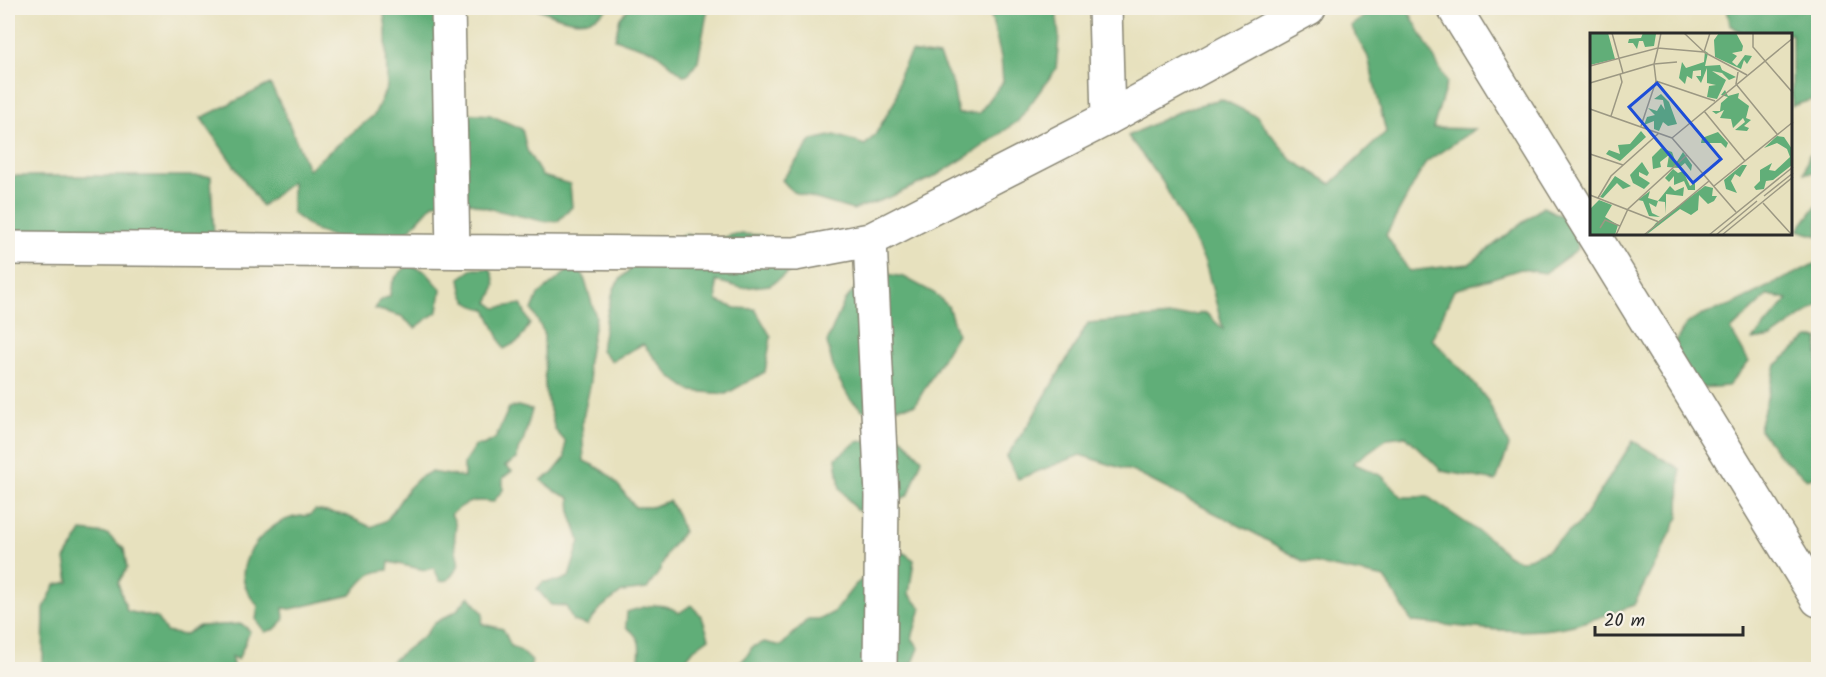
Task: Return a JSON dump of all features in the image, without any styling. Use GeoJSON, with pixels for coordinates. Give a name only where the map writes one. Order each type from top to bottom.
{"type":"FeatureCollection","features":[{"type":"Feature","properties":{"kind":"street"},"geometry":{"type":"LineString","coordinates":[[448,8],[453,251]]}},
{"type":"Feature","properties":{"kind":"street"},"geometry":{"type":"LineString","coordinates":[[1105,8],[1108,118]]}},
{"type":"Feature","properties":{"kind":"street"},"geometry":{"type":"LineString","coordinates":[[8,248],[795,254],[870,240],[1108,118],[1309,8]]}},
{"type":"Feature","properties":{"kind":"street"},"geometry":{"type":"LineString","coordinates":[[1454,8],[1590,228]]}},
{"type":"Feature","properties":{"kind":"street"},"geometry":{"type":"LineString","coordinates":[[1595,236],[1818,600]]}},
{"type":"Feature","properties":{"kind":"street"},"geometry":{"type":"LineString","coordinates":[[870,240],[882,496],[879,669]]}},
{"type":"Feature","properties":{"kind":"green space"},"geometry":{"type":"Polygon","coordinates":[[[383,8],[449,8],[464,113],[490,115],[522,129],[527,150],[542,176],[570,184],[572,207],[558,221],[542,221],[465,201],[434,203],[401,239],[365,247],[316,231],[292,213],[292,182],[262,206],[201,118],[270,84],[308,169],[374,115],[387,87],[386,28],[383,8]]]}},
{"type":"Feature","properties":{"kind":"green space"},"geometry":{"type":"Polygon","coordinates":[[[536,8],[608,8],[600,15],[582,21],[564,18],[536,8]]]}},
{"type":"Feature","properties":{"kind":"green space"},"geometry":{"type":"Polygon","coordinates":[[[629,8],[708,8],[698,61],[689,74],[683,75],[654,51],[615,39],[620,18],[629,8]]]}},
{"type":"Feature","properties":{"kind":"green space"},"geometry":{"type":"Polygon","coordinates":[[[989,8],[1056,8],[1059,37],[1056,69],[1018,121],[934,177],[890,197],[853,210],[793,192],[782,180],[812,140],[835,135],[865,145],[875,135],[896,99],[900,73],[911,52],[939,56],[953,85],[958,114],[979,113],[1003,82],[1001,57],[989,8]]]}},
{"type":"Feature","properties":{"kind":"green space"},"geometry":{"type":"Polygon","coordinates":[[[1376,8],[1407,8],[1447,82],[1433,128],[1475,129],[1426,162],[1386,235],[1409,271],[1469,264],[1543,207],[1574,222],[1578,249],[1545,273],[1521,269],[1454,290],[1432,339],[1467,375],[1488,401],[1509,446],[1496,481],[1442,471],[1406,436],[1388,438],[1353,463],[1382,476],[1402,497],[1428,497],[1491,540],[1507,555],[1521,561],[1546,551],[1580,523],[1633,441],[1680,469],[1679,517],[1634,605],[1577,624],[1541,630],[1493,630],[1412,622],[1385,578],[1303,561],[1254,533],[1134,472],[1080,455],[1018,479],[1006,457],[1030,422],[1088,323],[1206,313],[1223,329],[1205,262],[1162,181],[1128,136],[1182,110],[1221,99],[1256,116],[1292,160],[1331,184],[1386,132],[1368,57],[1351,26],[1376,8]]]}},
{"type":"Feature","properties":{"kind":"green space"},"geometry":{"type":"Polygon","coordinates":[[[1727,8],[1818,8],[1818,101],[1811,100],[1793,106],[1793,33],[1741,33],[1730,24],[1727,8]]]}},
{"type":"Feature","properties":{"kind":"green space"},"geometry":{"type":"Polygon","coordinates":[[[1818,151],[1818,172],[1804,173],[1809,155],[1818,151]]]}},
{"type":"Feature","properties":{"kind":"green space"},"geometry":{"type":"Polygon","coordinates":[[[8,176],[211,176],[214,237],[8,263],[8,176]]]}},
{"type":"Feature","properties":{"kind":"green space"},"geometry":{"type":"Polygon","coordinates":[[[1818,204],[1818,236],[1798,230],[1816,206],[1818,204]]]}},
{"type":"Feature","properties":{"kind":"green space"},"geometry":{"type":"Polygon","coordinates":[[[685,234],[713,241],[735,234],[761,235],[777,245],[798,266],[770,285],[742,288],[716,281],[717,301],[735,308],[755,309],[771,337],[765,372],[726,394],[691,391],[670,376],[643,344],[612,361],[601,350],[609,304],[619,281],[645,258],[685,234]]]}},
{"type":"Feature","properties":{"kind":"green space"},"geometry":{"type":"Polygon","coordinates":[[[1818,262],[1818,305],[1772,337],[1753,340],[1788,299],[1768,295],[1731,330],[1749,362],[1728,386],[1689,389],[1668,355],[1686,324],[1706,313],[1731,305],[1818,262]]]}},
{"type":"Feature","properties":{"kind":"green space"},"geometry":{"type":"Polygon","coordinates":[[[409,265],[425,271],[441,289],[438,311],[415,328],[401,316],[375,309],[379,301],[390,296],[395,278],[409,265]]]}},
{"type":"Feature","properties":{"kind":"green space"},"geometry":{"type":"Polygon","coordinates":[[[473,269],[490,269],[495,286],[488,302],[496,308],[521,304],[530,324],[519,341],[504,349],[486,309],[474,306],[466,300],[462,291],[460,278],[473,269]]]}},
{"type":"Feature","properties":{"kind":"green space"},"geometry":{"type":"Polygon","coordinates":[[[570,269],[583,274],[596,317],[587,366],[591,381],[582,423],[584,461],[609,475],[635,507],[651,507],[669,501],[677,514],[683,532],[668,551],[659,572],[647,589],[622,592],[601,608],[587,625],[573,621],[566,606],[551,605],[537,589],[543,582],[559,581],[569,577],[580,541],[571,515],[570,498],[555,491],[541,480],[552,474],[565,458],[565,441],[555,430],[545,390],[544,333],[532,310],[538,295],[570,269]]]}},
{"type":"Feature","properties":{"kind":"green space"},"geometry":{"type":"Polygon","coordinates":[[[870,271],[904,277],[934,293],[948,306],[957,334],[915,405],[864,411],[850,399],[834,371],[827,342],[844,302],[870,271]]]}},
{"type":"Feature","properties":{"kind":"green space"},"geometry":{"type":"Polygon","coordinates":[[[1808,338],[1818,338],[1818,475],[1807,479],[1780,456],[1759,428],[1776,365],[1808,338]]]}},
{"type":"Feature","properties":{"kind":"green space"},"geometry":{"type":"Polygon","coordinates":[[[518,406],[532,410],[517,459],[505,466],[512,471],[503,478],[503,490],[493,502],[470,502],[451,514],[456,527],[455,543],[459,562],[448,580],[440,581],[434,568],[425,570],[389,562],[388,570],[366,577],[351,595],[291,609],[283,608],[284,620],[275,629],[265,632],[256,620],[258,606],[249,594],[244,579],[247,557],[262,536],[281,522],[293,517],[310,515],[315,510],[345,515],[371,527],[387,520],[408,489],[419,478],[430,472],[464,477],[464,463],[476,445],[483,445],[495,439],[509,408],[518,406]]]}},
{"type":"Feature","properties":{"kind":"green space"},"geometry":{"type":"Polygon","coordinates":[[[881,438],[902,438],[922,459],[909,494],[877,516],[856,510],[840,488],[836,458],[857,442],[881,438]]]}},
{"type":"Feature","properties":{"kind":"green space"},"geometry":{"type":"Polygon","coordinates":[[[82,531],[107,534],[124,549],[127,568],[118,583],[127,611],[157,618],[166,632],[184,635],[199,626],[242,624],[250,631],[238,660],[231,656],[234,669],[38,669],[43,660],[44,608],[55,585],[69,582],[65,559],[82,531]]]}},
{"type":"Feature","properties":{"kind":"green space"},"geometry":{"type":"Polygon","coordinates":[[[886,549],[904,553],[914,560],[909,594],[921,608],[912,638],[919,648],[913,663],[888,669],[639,669],[639,641],[626,627],[627,612],[660,605],[679,613],[691,605],[702,617],[709,638],[694,649],[686,659],[695,665],[713,662],[733,663],[741,661],[752,647],[764,642],[781,646],[808,619],[821,619],[834,612],[855,585],[869,574],[886,549]]]}},
{"type":"Feature","properties":{"kind":"green space"},"geometry":{"type":"Polygon","coordinates":[[[469,596],[483,613],[482,624],[503,629],[511,646],[532,661],[530,669],[388,669],[392,661],[426,634],[433,624],[456,611],[469,596]]]}}]}
